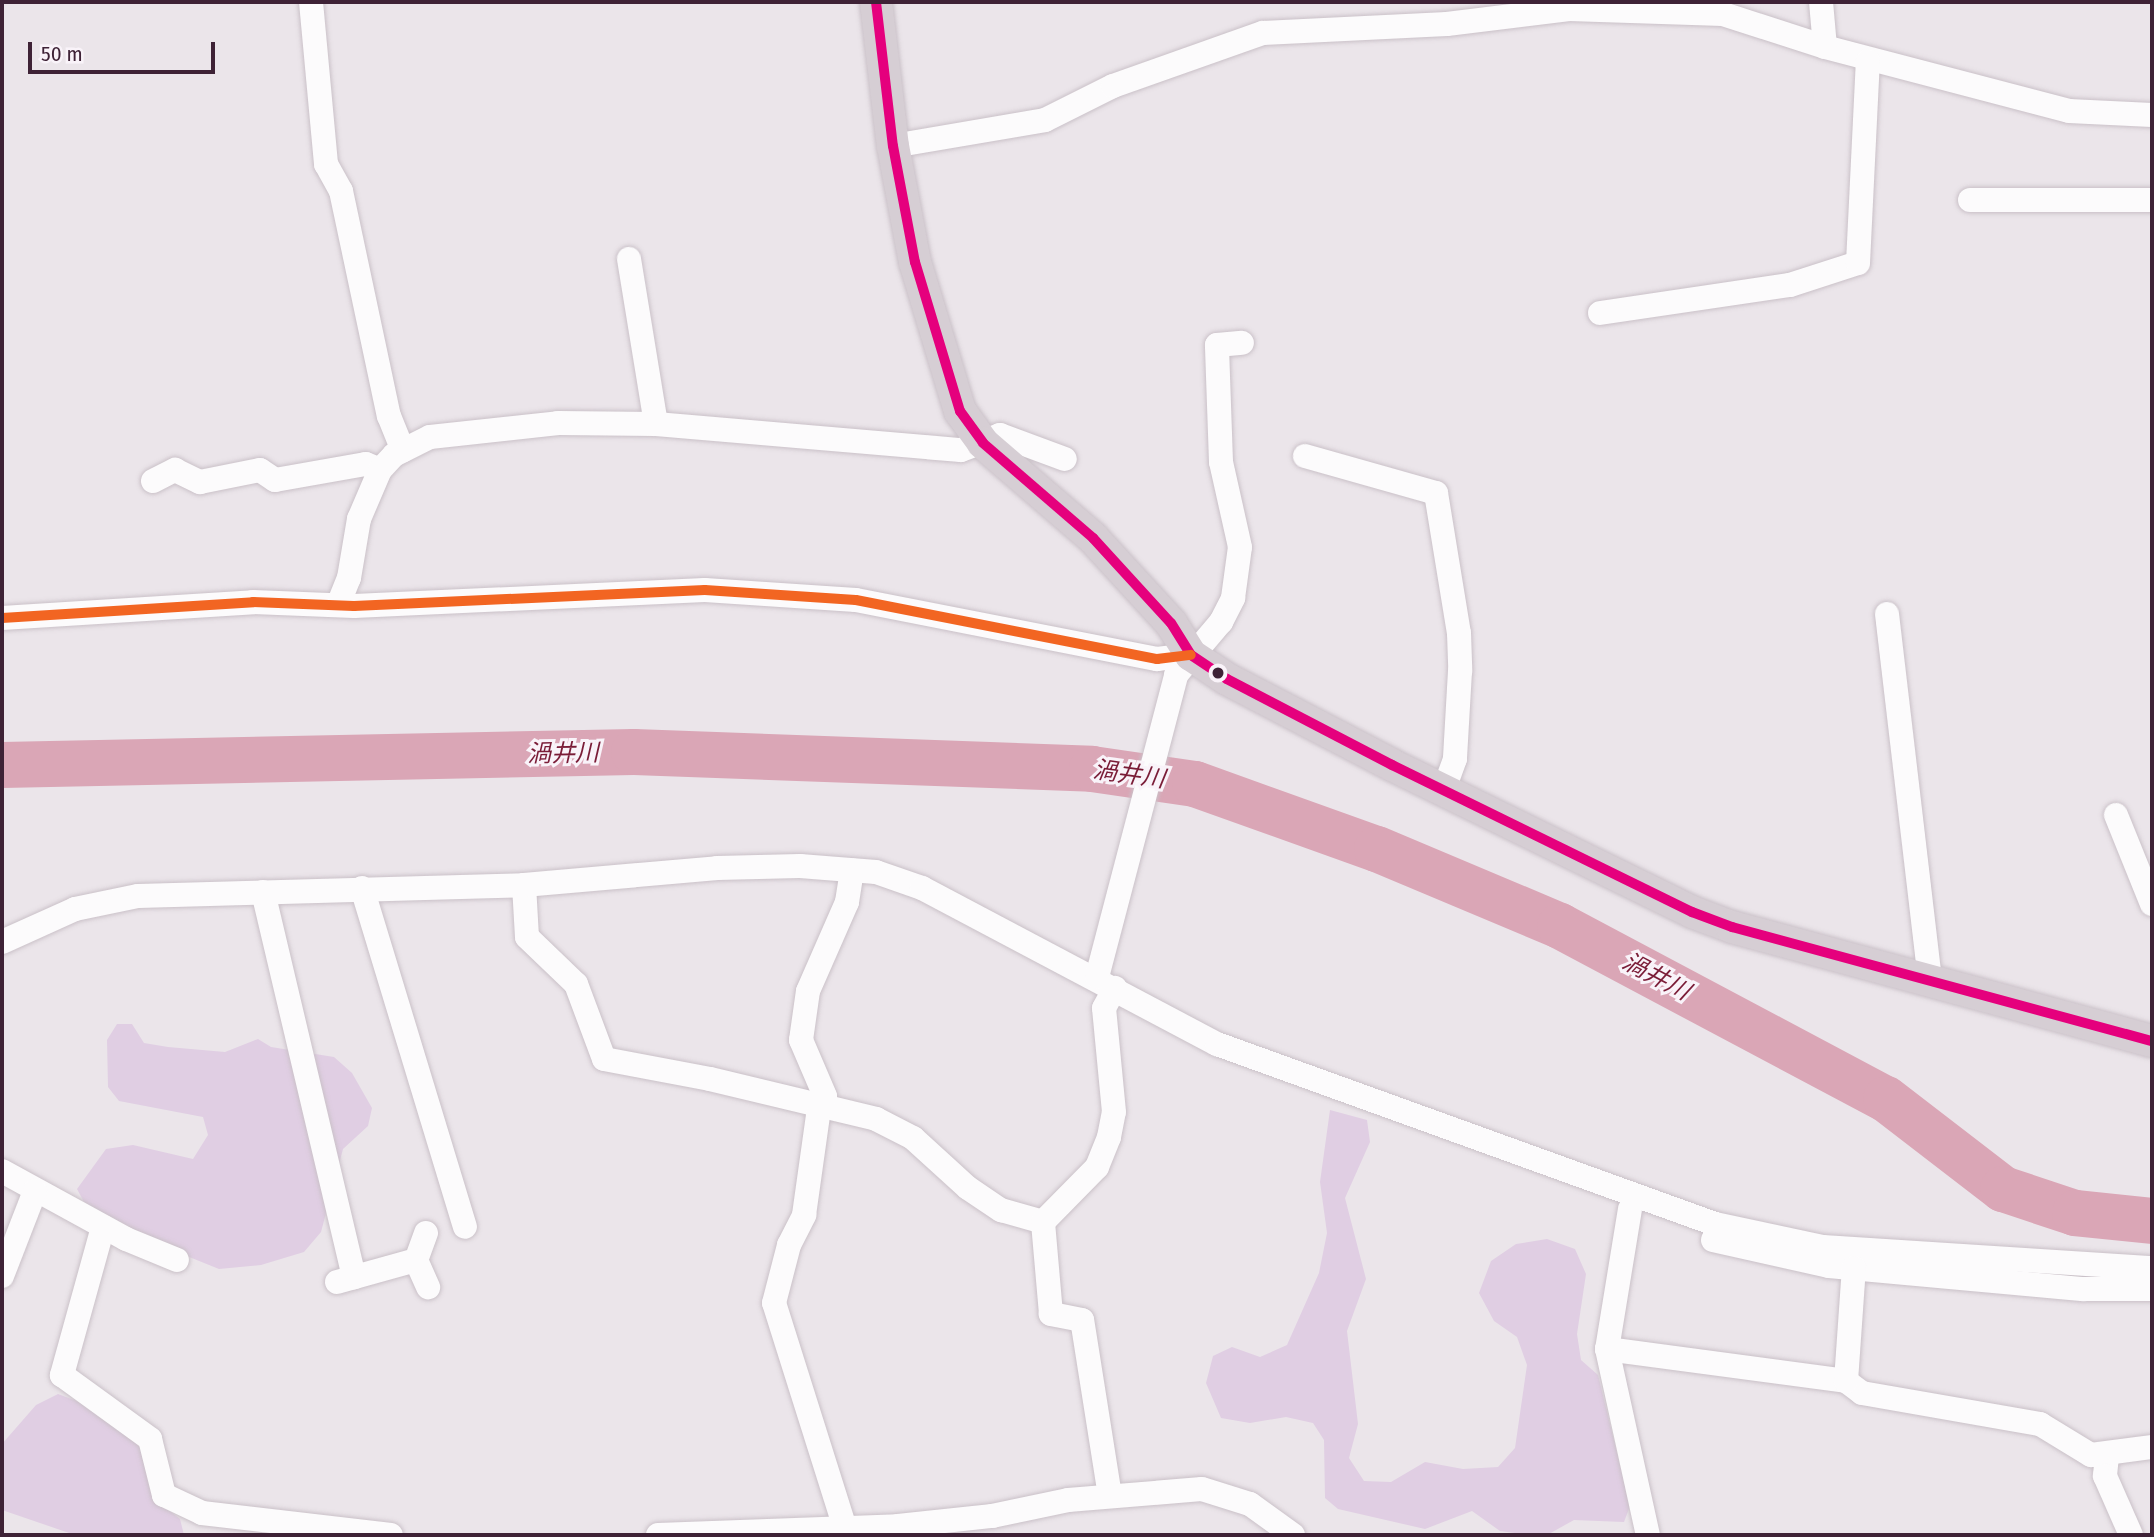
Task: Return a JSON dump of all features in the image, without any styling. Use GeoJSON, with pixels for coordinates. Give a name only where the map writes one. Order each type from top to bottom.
{"type":"FeatureCollection","features":[{"type":"Feature","properties":{"kind":"main road"},"geometry":{"type":"LineString","coordinates":[[876,2],[893,146],[915,262],[948,383],[960,411],[983,443],[1093,538],[1171,623],[1184,665],[1227,679],[1692,912],[1930,981],[2152,1041]]}},
{"type":"Feature","properties":{"kind":"street"},"geometry":{"type":"LineString","coordinates":[[311,2],[326,164],[341,191],[389,416],[403,450]]}},
{"type":"Feature","properties":{"kind":"street"},"geometry":{"type":"LineString","coordinates":[[1821,2],[1825,47]]}},
{"type":"Feature","properties":{"kind":"street"},"geometry":{"type":"LineString","coordinates":[[893,146],[1045,120],[1113,86],[1263,33],[1353,32],[1501,10],[1569,9],[1723,14],[1868,61],[2069,111],[2152,115]]}},
{"type":"Feature","properties":{"kind":"street"},"geometry":{"type":"LineString","coordinates":[[1600,313],[1790,285],[1858,263],[1868,61]]}},
{"type":"Feature","properties":{"kind":"street"},"geometry":{"type":"LineString","coordinates":[[1970,200],[2152,200]]}},
{"type":"Feature","properties":{"kind":"street"},"geometry":{"type":"LineString","coordinates":[[629,259],[656,424]]}},
{"type":"Feature","properties":{"kind":"street"},"geometry":{"type":"LineString","coordinates":[[1110,1496],[1082,1320],[1051,1314],[1043,1222],[1097,1167],[1110,1137],[1113,1087],[1104,1008],[1106,983],[1131,849],[1184,665],[1222,622],[1233,598],[1240,547],[1222,462],[1217,345],[1242,343]]}},
{"type":"Feature","properties":{"kind":"street"},"geometry":{"type":"LineString","coordinates":[[338,605],[349,578],[359,519],[380,470],[403,450],[430,437],[558,423],[656,424],[948,450],[983,443],[1000,435],[1065,459]]}},
{"type":"Feature","properties":{"kind":"street"},"geometry":{"type":"LineString","coordinates":[[1305,457],[1436,493],[1459,633],[1460,671],[1455,759],[1444,790]]}},
{"type":"Feature","properties":{"kind":"street"},"geometry":{"type":"LineString","coordinates":[[153,481],[176,470],[200,482],[260,470],[275,480],[366,464],[380,470]]}},
{"type":"Feature","properties":{"kind":"street"},"geometry":{"type":"LineString","coordinates":[[2,618],[253,602],[338,605],[705,590],[856,600],[1184,665]]}},
{"type":"Feature","properties":{"kind":"street"},"geometry":{"type":"LineString","coordinates":[[1887,614],[1930,981]]}},
{"type":"Feature","properties":{"kind":"street"},"geometry":{"type":"LineString","coordinates":[[2116,816],[2152,904]]}},
{"type":"Feature","properties":{"kind":"street"},"geometry":{"type":"LineString","coordinates":[[2,942],[104,900],[262,891],[524,885],[717,868],[852,870],[898,876],[1106,983],[1217,1044],[1715,1224],[1823,1247],[2152,1268]]}},
{"type":"Feature","properties":{"kind":"street"},"geometry":{"type":"LineString","coordinates":[[845,1528],[774,1303],[789,1245],[804,1215],[822,1105],[823,1085],[801,1040],[808,991],[847,902],[852,870]]}},
{"type":"Feature","properties":{"kind":"street"},"geometry":{"type":"LineString","coordinates":[[524,885],[527,937],[576,984],[604,1059],[876,1119],[913,1138],[968,1188],[1002,1210],[1043,1222]]}},
{"type":"Feature","properties":{"kind":"street"},"geometry":{"type":"LineString","coordinates":[[362,888],[465,1227]]}},
{"type":"Feature","properties":{"kind":"street"},"geometry":{"type":"LineString","coordinates":[[262,891],[345,1280],[416,1260]]}},
{"type":"Feature","properties":{"kind":"street"},"geometry":{"type":"LineString","coordinates":[[2,1171],[103,1227],[177,1260]]}},
{"type":"Feature","properties":{"kind":"street"},"geometry":{"type":"LineString","coordinates":[[1579,1177],[1630,1209],[1744,1249],[1854,1268],[2084,1289],[2152,1289]]}},
{"type":"Feature","properties":{"kind":"street"},"geometry":{"type":"LineString","coordinates":[[2,1276],[34,1191]]}},
{"type":"Feature","properties":{"kind":"street"},"geometry":{"type":"LineString","coordinates":[[1630,1209],[1607,1349],[1648,1535]]}},
{"type":"Feature","properties":{"kind":"street"},"geometry":{"type":"LineString","coordinates":[[103,1227],[62,1375],[150,1439],[164,1495],[202,1513],[391,1535]]}},
{"type":"Feature","properties":{"kind":"street"},"geometry":{"type":"LineString","coordinates":[[426,1233],[416,1260],[428,1287]]}},
{"type":"Feature","properties":{"kind":"street"},"geometry":{"type":"LineString","coordinates":[[1846,1381],[1854,1268]]}},
{"type":"Feature","properties":{"kind":"street"},"geometry":{"type":"LineString","coordinates":[[1607,1349],[1846,1381],[1862,1393],[2040,1424],[2068,1445],[2091,1455],[2107,1456],[2152,1447]]}},
{"type":"Feature","properties":{"kind":"street"},"geometry":{"type":"LineString","coordinates":[[2107,1456],[2105,1476],[2132,1535]]}},
{"type":"Feature","properties":{"kind":"street"},"geometry":{"type":"LineString","coordinates":[[658,1535],[845,1528],[992,1516],[1110,1496],[1202,1489],[1226,1493],[1250,1504],[1293,1535]]}},
{"type":"Feature","properties":{"kind":"shaded area"},"geometry":{"type":"Polygon","coordinates":[[[117,1024],[132,1024],[144,1043],[168,1047],[225,1052],[258,1039],[271,1047],[334,1057],[352,1073],[372,1108],[368,1126],[343,1149],[321,1232],[304,1252],[261,1265],[219,1269],[157,1244],[84,1202],[77,1189],[106,1149],[133,1145],[193,1159],[208,1135],[203,1117],[119,1101],[108,1087],[107,1040],[117,1024]]]}},
{"type":"Feature","properties":{"kind":"shaded area"},"geometry":{"type":"Polygon","coordinates":[[[1330,1110],[1367,1120],[1370,1142],[1345,1198],[1366,1279],[1347,1331],[1358,1424],[1349,1458],[1364,1481],[1391,1482],[1425,1462],[1463,1469],[1498,1467],[1515,1448],[1527,1365],[1517,1337],[1494,1321],[1479,1293],[1491,1261],[1516,1244],[1547,1239],[1575,1249],[1586,1274],[1577,1334],[1581,1360],[1598,1375],[1630,1506],[1624,1522],[1574,1520],[1547,1535],[1529,1535],[1500,1531],[1472,1511],[1425,1529],[1338,1509],[1325,1498],[1324,1440],[1313,1423],[1286,1417],[1250,1423],[1221,1418],[1206,1383],[1213,1356],[1232,1347],[1260,1357],[1287,1345],[1319,1273],[1327,1233],[1320,1182],[1330,1110]]]}},
{"type":"Feature","properties":{"kind":"shaded area"},"geometry":{"type":"Polygon","coordinates":[[[58,1394],[87,1405],[141,1439],[158,1502],[180,1519],[184,1535],[75,1535],[2,1510],[2,1444],[36,1405],[58,1394]]]}},
{"type":"Feature","properties":{"kind":"waterway","name":"渦井川"},"geometry":{"type":"LineString","coordinates":[[2,765],[634,752],[1092,769],[1195,784],[1377,849],[1560,926],[1886,1099],[2003,1189],[2075,1213],[2152,1221]]}},
{"type":"Feature","properties":{"kind":"transit line"},"geometry":{"type":"LineString","coordinates":[[876,2],[893,146],[915,262],[960,411],[983,443],[1093,538],[1171,623],[1191,655],[1227,679],[1392,765],[1692,912],[1732,927],[2152,1041]]}},
{"type":"Feature","properties":{"kind":"transit line"},"geometry":{"type":"LineString","coordinates":[[2,618],[253,602],[354,606],[705,590],[856,600],[1157,659],[1191,655]]}}]}
